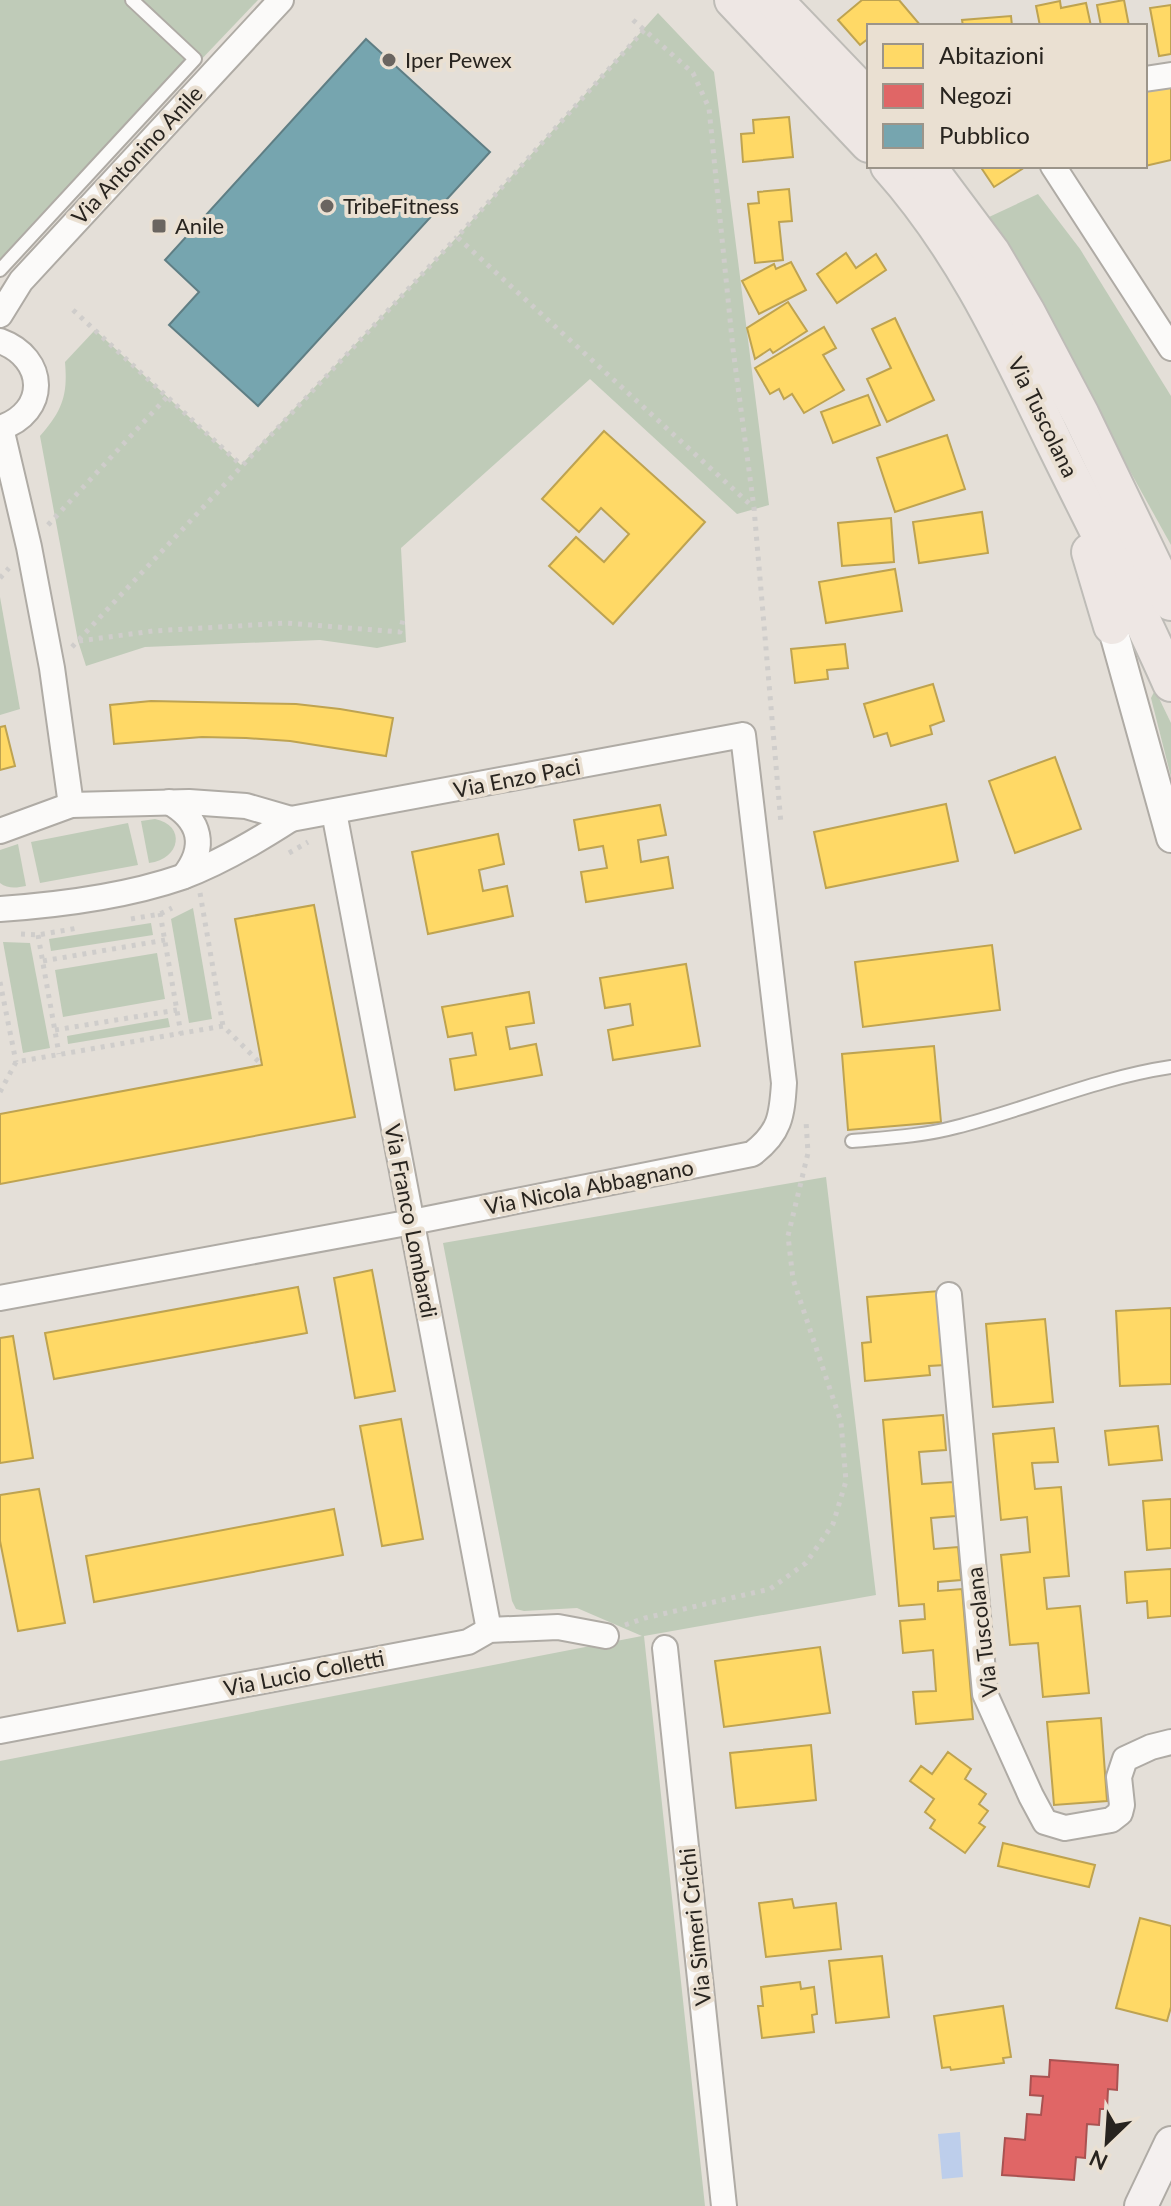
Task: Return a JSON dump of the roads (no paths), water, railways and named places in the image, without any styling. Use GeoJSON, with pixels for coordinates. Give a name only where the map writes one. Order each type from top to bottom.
{"type":"FeatureCollection","features":[{"type":"Feature","properties":{"kind":"main road"},"geometry":{"type":"LineString","coordinates":[[733,0],[867,142]]}},
{"type":"Feature","properties":{"kind":"main road"},"geometry":{"type":"LineString","coordinates":[[774,0],[867,97]]}},
{"type":"Feature","properties":{"kind":"main road","name":"Via Tuscolana"},"geometry":{"type":"LineString","coordinates":[[891,168],[926,209],[952,248],[1007,343],[1138,608],[1171,683]]}},
{"type":"Feature","properties":{"kind":"main road","name":"Via Tuscolana"},"geometry":{"type":"LineString","coordinates":[[929,168],[985,243],[1016,293],[1167,582]]}},
{"type":"Feature","properties":{"kind":"main road"},"geometry":{"type":"LineString","coordinates":[[1053,441],[1097,571],[1112,626]]}},
{"type":"Feature","properties":{"kind":"main road"},"geometry":{"type":"LineString","coordinates":[[1141,2206],[1171,2143]]}},
{"type":"Feature","properties":{"kind":"street","name":"Via Antonino Anile"},"geometry":{"type":"LineString","coordinates":[[0,315],[21,281],[281,0]]}},
{"type":"Feature","properties":{"kind":"street"},"geometry":{"type":"LineString","coordinates":[[1147,79],[1171,75]]}},
{"type":"Feature","properties":{"kind":"street"},"geometry":{"type":"LineString","coordinates":[[1054,168],[1171,348]]}},
{"type":"Feature","properties":{"kind":"street"},"geometry":{"type":"LineString","coordinates":[[0,341],[13,345],[24,354],[33,366],[36,382],[35,397],[27,411],[16,422],[1,428],[29,547],[49,653],[71,805]]}},
{"type":"Feature","properties":{"kind":"street"},"geometry":{"type":"LineString","coordinates":[[1112,626],[1171,838]]}},
{"type":"Feature","properties":{"kind":"street","name":"Via Enzo Paci"},"geometry":{"type":"LineString","coordinates":[[0,908],[91,898],[155,884],[190,890],[291,819],[743,735]]}},
{"type":"Feature","properties":{"kind":"street","name":"Via Nicola Abbagnano"},"geometry":{"type":"LineString","coordinates":[[0,1298],[412,1222],[752,1154],[767,1143],[778,1127],[784,1083],[743,735]]}},
{"type":"Feature","properties":{"kind":"street"},"geometry":{"type":"LineString","coordinates":[[169,802],[192,821],[197,835],[198,850],[190,890]]}},
{"type":"Feature","properties":{"kind":"street","name":"Via Enzo Paci"},"geometry":{"type":"LineString","coordinates":[[0,831],[71,805],[169,802],[246,806],[291,819]]}},
{"type":"Feature","properties":{"kind":"street","name":"Via Franco Lombardi"},"geometry":{"type":"LineString","coordinates":[[334,812],[489,1630]]}},
{"type":"Feature","properties":{"kind":"street","name":"Via Tuscolana"},"geometry":{"type":"LineString","coordinates":[[949,1295],[985,1694],[1031,1796],[1045,1822],[1065,1828],[1111,1820],[1120,1813],[1122,1805],[1119,1777],[1125,1759],[1171,1742]]}},
{"type":"Feature","properties":{"kind":"street","name":"Via Lucio Colletti"},"geometry":{"type":"LineString","coordinates":[[0,1731],[468,1642],[489,1630],[558,1627],[606,1636]]}},
{"type":"Feature","properties":{"kind":"street","name":"Via Simeri Crichi"},"geometry":{"type":"LineString","coordinates":[[665,1648],[724,2206]]}},
{"type":"Feature","properties":{"kind":"lane"},"geometry":{"type":"LineString","coordinates":[[0,270],[195,59],[132,0]]}},
{"type":"Feature","properties":{"kind":"lane"},"geometry":{"type":"LineString","coordinates":[[852,1141],[955,1127],[1065,1093],[1171,1067]]}},
{"type":"Feature","properties":{"kind":"water"},"geometry":{"type":"Polygon","coordinates":[[[960,2132],[963,2177],[942,2179],[938,2134],[960,2132]]]}},
{"type":"Feature","properties":{"kind":"place","name":"Iper Pewex"},"geometry":{"type":"Point","coordinates":[389,60]}},
{"type":"Feature","properties":{"kind":"place","name":"TribeFitness"},"geometry":{"type":"Point","coordinates":[327,206]}},
{"type":"Feature","properties":{"kind":"place","name":"Anile"},"geometry":{"type":"Point","coordinates":[159,226]}}]}
